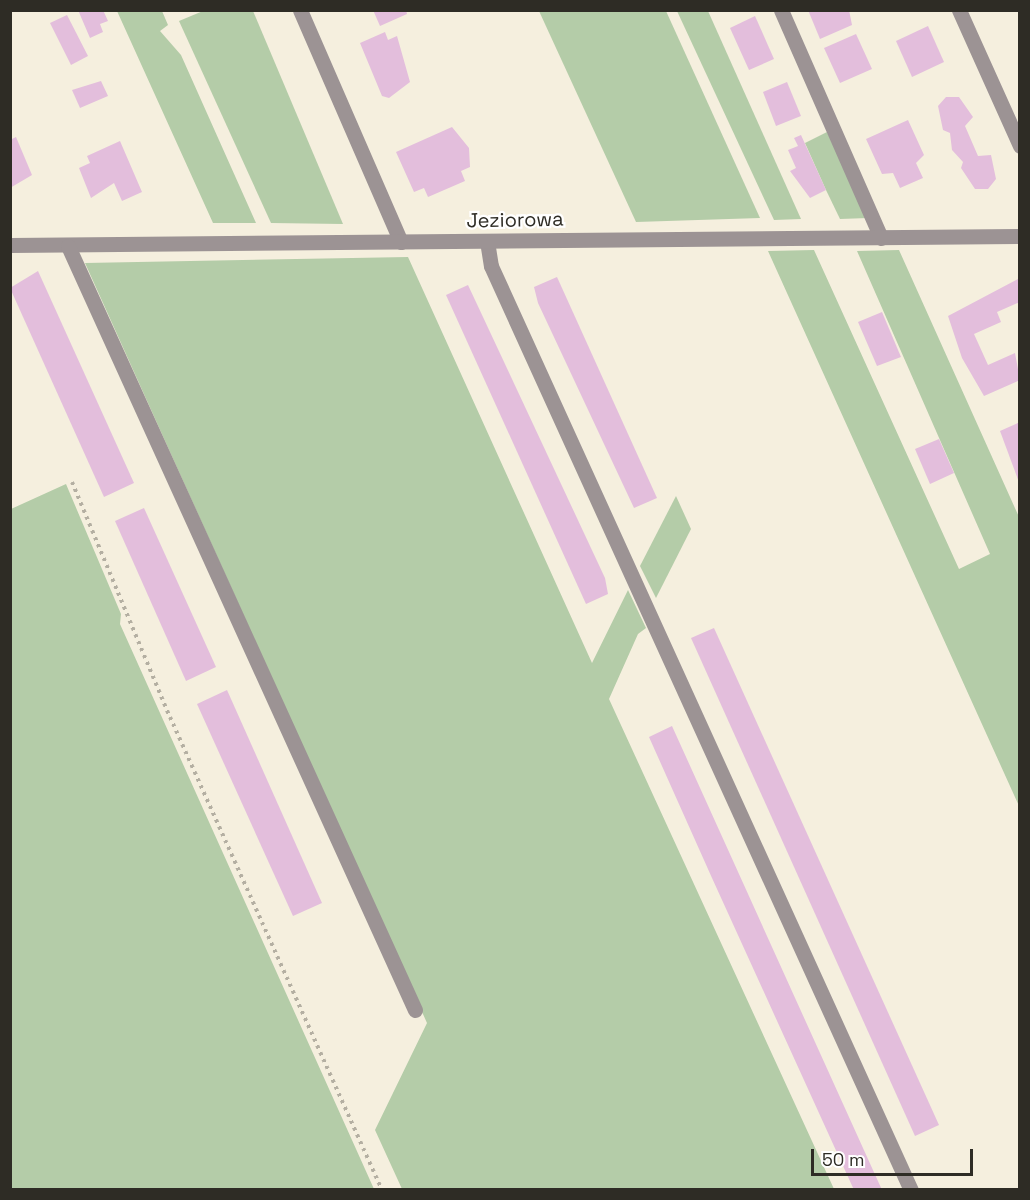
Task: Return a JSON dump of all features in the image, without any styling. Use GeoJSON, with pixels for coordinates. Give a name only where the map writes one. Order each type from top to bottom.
{"type":"FeatureCollection","features":[{"type":"Feature","properties":{"kind":"street"},"geometry":{"type":"LineString","coordinates":[[300,10],[401,242]]}},
{"type":"Feature","properties":{"kind":"street"},"geometry":{"type":"LineString","coordinates":[[781,10],[881,238]]}},
{"type":"Feature","properties":{"kind":"street"},"geometry":{"type":"LineString","coordinates":[[958,10],[1020,146]]}},
{"type":"Feature","properties":{"kind":"street","name":"Jeziorowa"},"geometry":{"type":"LineString","coordinates":[[10,245],[1020,236]]}},
{"type":"Feature","properties":{"kind":"street"},"geometry":{"type":"LineString","coordinates":[[487,241],[496,277],[911,1190]]}},
{"type":"Feature","properties":{"kind":"street"},"geometry":{"type":"LineString","coordinates":[[68,246],[415,1010]]}},
{"type":"Feature","properties":{"kind":"path"},"geometry":{"type":"LineString","coordinates":[[72,482],[175,728],[382,1190]]}},
{"type":"Feature","properties":{"kind":"green space"},"geometry":{"type":"Polygon","coordinates":[[[117,11],[162,11],[168,25],[160,31],[181,55],[256,223],[213,223],[117,11]]]}},
{"type":"Feature","properties":{"kind":"green space"},"geometry":{"type":"Polygon","coordinates":[[[203,11],[253,11],[343,224],[271,223],[179,21],[203,11]]]}},
{"type":"Feature","properties":{"kind":"green space"},"geometry":{"type":"Polygon","coordinates":[[[539,11],[666,11],[760,218],[636,222],[539,11]]]}},
{"type":"Feature","properties":{"kind":"green space"},"geometry":{"type":"Polygon","coordinates":[[[677,11],[708,11],[801,219],[774,220],[677,11]]]}},
{"type":"Feature","properties":{"kind":"green space"},"geometry":{"type":"Polygon","coordinates":[[[827,132],[868,218],[840,219],[826,190],[805,143],[827,132]]]}},
{"type":"Feature","properties":{"kind":"green space"},"geometry":{"type":"Polygon","coordinates":[[[814,250],[959,569],[990,554],[857,251],[899,250],[1019,517],[1019,806],[768,251],[814,250]]]}},
{"type":"Feature","properties":{"kind":"green space"},"geometry":{"type":"Polygon","coordinates":[[[408,257],[592,663],[628,590],[646,628],[638,634],[609,699],[834,1189],[402,1189],[375,1130],[427,1023],[85,263],[408,257]]]}},
{"type":"Feature","properties":{"kind":"green space"},"geometry":{"type":"Polygon","coordinates":[[[66,484],[121,614],[120,624],[374,1189],[11,1189],[11,509],[66,484]]]}},
{"type":"Feature","properties":{"kind":"green space"},"geometry":{"type":"Polygon","coordinates":[[[676,496],[691,529],[656,598],[640,566],[676,496]]]}},
{"type":"Feature","properties":{"kind":"building"},"geometry":{"type":"Polygon","coordinates":[[[78,10],[103,10],[108,21],[100,24],[103,32],[90,38],[78,10]]]}},
{"type":"Feature","properties":{"kind":"building"},"geometry":{"type":"Polygon","coordinates":[[[373,10],[406,10],[407,14],[380,26],[373,10]]]}},
{"type":"Feature","properties":{"kind":"building"},"geometry":{"type":"Polygon","coordinates":[[[808,10],[849,10],[852,25],[820,39],[808,10]]]}},
{"type":"Feature","properties":{"kind":"building"},"geometry":{"type":"Polygon","coordinates":[[[67,15],[88,56],[71,65],[50,23],[67,15]]]}},
{"type":"Feature","properties":{"kind":"building"},"geometry":{"type":"Polygon","coordinates":[[[755,16],[774,59],[749,70],[730,28],[755,16]]]}},
{"type":"Feature","properties":{"kind":"building"},"geometry":{"type":"Polygon","coordinates":[[[928,26],[944,62],[912,77],[896,41],[928,26]]]}},
{"type":"Feature","properties":{"kind":"building"},"geometry":{"type":"Polygon","coordinates":[[[385,32],[388,40],[397,36],[410,82],[389,98],[382,96],[360,43],[385,32]]]}},
{"type":"Feature","properties":{"kind":"building"},"geometry":{"type":"Polygon","coordinates":[[[856,34],[872,69],[840,83],[824,48],[856,34]]]}},
{"type":"Feature","properties":{"kind":"building"},"geometry":{"type":"Polygon","coordinates":[[[101,81],[108,96],[80,108],[72,90],[101,81]]]}},
{"type":"Feature","properties":{"kind":"building"},"geometry":{"type":"Polygon","coordinates":[[[787,82],[801,116],[776,126],[763,92],[787,82]]]}},
{"type":"Feature","properties":{"kind":"building"},"geometry":{"type":"Polygon","coordinates":[[[946,97],[959,97],[973,117],[965,126],[978,156],[991,155],[996,179],[988,189],[975,189],[961,168],[963,162],[952,150],[950,133],[943,130],[938,106],[946,97]]]}},
{"type":"Feature","properties":{"kind":"building"},"geometry":{"type":"Polygon","coordinates":[[[908,120],[924,155],[916,163],[923,178],[900,188],[893,173],[882,174],[866,139],[908,120]]]}},
{"type":"Feature","properties":{"kind":"building"},"geometry":{"type":"Polygon","coordinates":[[[452,127],[469,148],[470,167],[461,171],[465,181],[428,197],[424,188],[414,192],[396,152],[452,127]]]}},
{"type":"Feature","properties":{"kind":"building"},"geometry":{"type":"Polygon","coordinates":[[[801,135],[826,190],[810,198],[790,171],[796,168],[788,150],[798,146],[794,138],[801,135]]]}},
{"type":"Feature","properties":{"kind":"building"},"geometry":{"type":"Polygon","coordinates":[[[16,137],[32,175],[10,188],[10,140],[16,137]]]}},
{"type":"Feature","properties":{"kind":"building"},"geometry":{"type":"Polygon","coordinates":[[[120,141],[142,192],[122,201],[114,183],[91,198],[79,168],[90,163],[87,156],[120,141]]]}},
{"type":"Feature","properties":{"kind":"building"},"geometry":{"type":"Polygon","coordinates":[[[38,271],[134,483],[104,497],[10,288],[38,271]]]}},
{"type":"Feature","properties":{"kind":"building"},"geometry":{"type":"Polygon","coordinates":[[[557,277],[657,498],[634,508],[538,303],[534,287],[557,277]]]}},
{"type":"Feature","properties":{"kind":"building"},"geometry":{"type":"Polygon","coordinates":[[[1020,278],[1020,302],[997,312],[1001,322],[974,334],[988,365],[1015,353],[1020,380],[984,396],[962,358],[948,316],[1020,278]]]}},
{"type":"Feature","properties":{"kind":"building"},"geometry":{"type":"Polygon","coordinates":[[[468,285],[605,578],[608,594],[586,604],[446,295],[468,285]]]}},
{"type":"Feature","properties":{"kind":"building"},"geometry":{"type":"Polygon","coordinates":[[[882,312],[901,357],[877,366],[858,322],[882,312]]]}},
{"type":"Feature","properties":{"kind":"building"},"geometry":{"type":"Polygon","coordinates":[[[1020,422],[1020,485],[1000,431],[1020,422]]]}},
{"type":"Feature","properties":{"kind":"building"},"geometry":{"type":"Polygon","coordinates":[[[939,439],[954,473],[930,484],[915,449],[939,439]]]}},
{"type":"Feature","properties":{"kind":"building"},"geometry":{"type":"Polygon","coordinates":[[[144,508],[216,667],[186,681],[115,521],[144,508]]]}},
{"type":"Feature","properties":{"kind":"building"},"geometry":{"type":"Polygon","coordinates":[[[714,628],[939,1125],[915,1136],[691,638],[714,628]]]}},
{"type":"Feature","properties":{"kind":"building"},"geometry":{"type":"Polygon","coordinates":[[[227,690],[322,903],[293,916],[197,704],[227,690]]]}},
{"type":"Feature","properties":{"kind":"building"},"geometry":{"type":"Polygon","coordinates":[[[672,726],[882,1190],[854,1190],[712,878],[649,737],[672,726]]]}}]}
